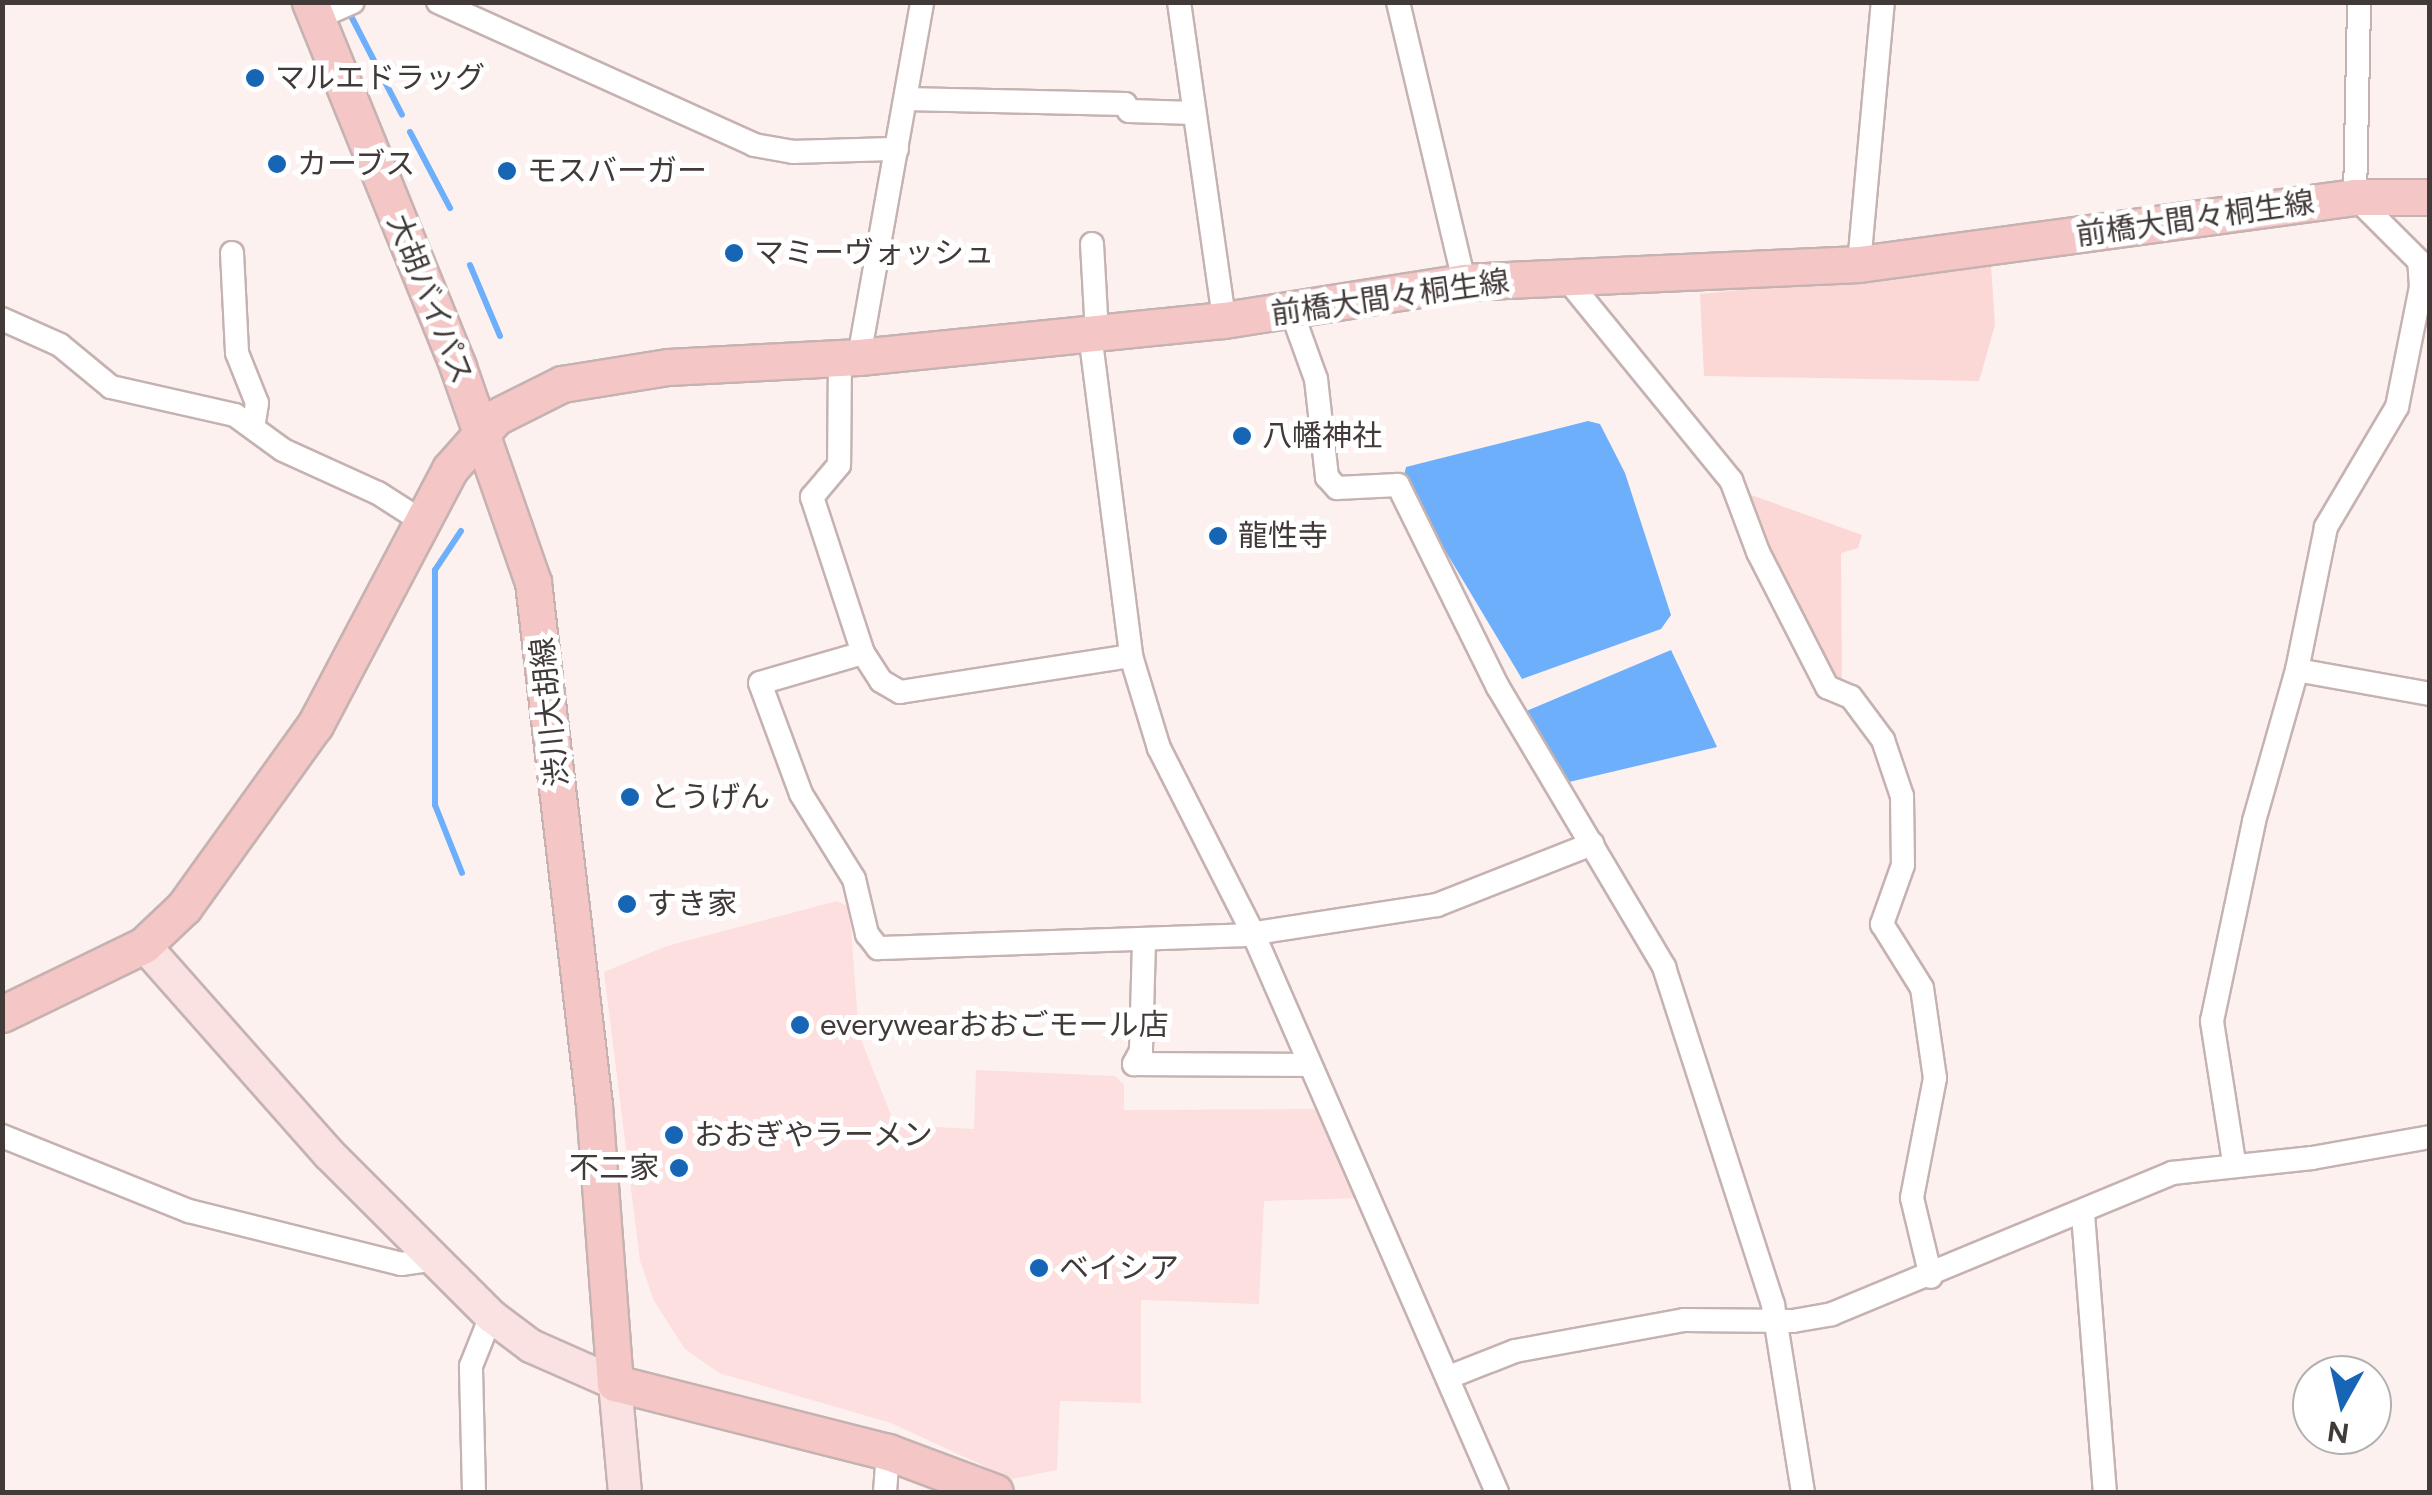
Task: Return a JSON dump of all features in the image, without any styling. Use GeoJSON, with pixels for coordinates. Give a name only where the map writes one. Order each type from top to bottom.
{"type":"FeatureCollection","features":[{"type":"Feature","properties":{"kind":"main road","name":"大胡バイパス"},"geometry":{"type":"LineString","coordinates":[[314,10],[482,429]]}},
{"type":"Feature","properties":{"kind":"main road","name":"前橋大間々桐生線"},"geometry":{"type":"LineString","coordinates":[[482,429],[515,404],[594,376],[850,358],[1224,320],[1464,282],[1859,264],[2355,197],[2430,197]]}},
{"type":"Feature","properties":{"kind":"main road"},"geometry":{"type":"LineString","coordinates":[[2,1014],[144,945],[208,879],[298,752],[356,656],[420,520],[482,429]]}},
{"type":"Feature","properties":{"kind":"main road","name":"渋川大胡線"},"geometry":{"type":"LineString","coordinates":[[482,429],[524,547],[540,617],[594,1105],[615,1384]]}},
{"type":"Feature","properties":{"kind":"main road"},"geometry":{"type":"LineString","coordinates":[[615,1384],[888,1452],[995,1492]]}},
{"type":"Feature","properties":{"kind":"street"},"geometry":{"type":"LineString","coordinates":[[314,10],[353,2]]}},
{"type":"Feature","properties":{"kind":"street"},"geometry":{"type":"LineString","coordinates":[[438,2],[754,145],[794,152],[896,149]]}},
{"type":"Feature","properties":{"kind":"street"},"geometry":{"type":"LineString","coordinates":[[922,2],[896,149],[850,358],[839,465],[812,497],[864,653],[880,681],[900,692],[1131,656]]}},
{"type":"Feature","properties":{"kind":"street"},"geometry":{"type":"LineString","coordinates":[[1178,2],[1224,320]]}},
{"type":"Feature","properties":{"kind":"street"},"geometry":{"type":"LineString","coordinates":[[1398,2],[1464,282]]}},
{"type":"Feature","properties":{"kind":"street"},"geometry":{"type":"LineString","coordinates":[[1859,264],[1883,2]]}},
{"type":"Feature","properties":{"kind":"street"},"geometry":{"type":"LineString","coordinates":[[2234,1162],[2212,1021],[2254,821],[2298,670],[2326,527],[2397,407],[2421,288],[2419,262],[2355,197],[2360,2]]}},
{"type":"Feature","properties":{"kind":"street"},"geometry":{"type":"LineString","coordinates":[[906,99],[1125,104],[1129,112],[1194,113]]}},
{"type":"Feature","properties":{"kind":"street"},"geometry":{"type":"LineString","coordinates":[[1092,244],[1094,333],[1131,656],[1159,748],[1252,932],[1497,1492]]}},
{"type":"Feature","properties":{"kind":"street"},"geometry":{"type":"LineString","coordinates":[[232,252],[238,353],[258,411],[253,427]]}},
{"type":"Feature","properties":{"kind":"street"},"geometry":{"type":"LineString","coordinates":[[1566,278],[1731,480],[1758,552],[1828,687],[1851,698],[1883,740],[1902,796],[1903,865],[1882,924],[1922,988],[1935,1078],[1912,1198],[1931,1277]]}},
{"type":"Feature","properties":{"kind":"street"},"geometry":{"type":"LineString","coordinates":[[1291,310],[1316,378],[1328,477],[1338,488],[1398,486],[1498,687],[1664,967],[1776,1321],[1803,1492]]}},
{"type":"Feature","properties":{"kind":"street"},"geometry":{"type":"LineString","coordinates":[[2,319],[60,345],[119,391],[206,404],[253,427],[282,450],[378,493],[420,520]]}},
{"type":"Feature","properties":{"kind":"street"},"geometry":{"type":"LineString","coordinates":[[864,653],[760,684],[801,794],[854,879],[871,943],[892,952],[1144,942],[1252,932],[1437,905],[1592,844]]}},
{"type":"Feature","properties":{"kind":"street"},"geometry":{"type":"LineString","coordinates":[[2298,670],[2430,694]]}},
{"type":"Feature","properties":{"kind":"street"},"geometry":{"type":"LineString","coordinates":[[1144,942],[1140,1051],[1134,1064],[1309,1065]]}},
{"type":"Feature","properties":{"kind":"street"},"geometry":{"type":"LineString","coordinates":[[144,945],[431,1260],[491,1316],[541,1352],[615,1384],[625,1492]]}},
{"type":"Feature","properties":{"kind":"street"},"geometry":{"type":"LineString","coordinates":[[2,1136],[190,1211],[402,1264],[431,1260]]}},
{"type":"Feature","properties":{"kind":"street"},"geometry":{"type":"LineString","coordinates":[[1449,1376],[1515,1352],[1684,1320],[1776,1321],[1854,1308],[2084,1214],[2172,1173],[2234,1162],[2312,1158],[2430,1137]]}},
{"type":"Feature","properties":{"kind":"street"},"geometry":{"type":"LineString","coordinates":[[2084,1214],[2104,1492]]}},
{"type":"Feature","properties":{"kind":"street"},"geometry":{"type":"LineString","coordinates":[[474,1492],[470,1366],[491,1316]]}},
{"type":"Feature","properties":{"kind":"street"},"geometry":{"type":"LineString","coordinates":[[885,1492],[888,1452]]}},
{"type":"Feature","properties":{"kind":"shaded area"},"geometry":{"type":"Polygon","coordinates":[[[1991,265],[1995,325],[1979,381],[1704,376],[1700,294],[1991,265]]]}},
{"type":"Feature","properties":{"kind":"shaded area"},"geometry":{"type":"Polygon","coordinates":[[[1743,492],[1862,535],[1858,548],[1841,553],[1842,687],[1830,678],[1762,550],[1743,492]]]}},
{"type":"Feature","properties":{"kind":"shaded area"},"geometry":{"type":"Polygon","coordinates":[[[837,901],[847,906],[851,928],[859,1035],[895,1125],[974,1129],[976,1070],[1115,1076],[1124,1085],[1124,1110],[1323,1109],[1362,1198],[1264,1201],[1259,1304],[1141,1300],[1141,1403],[1060,1401],[1057,1470],[1012,1479],[891,1423],[719,1373],[685,1349],[654,1301],[640,1261],[604,972],[667,946],[837,901]]]}},
{"type":"Feature","properties":{"kind":"water"},"geometry":{"type":"Polygon","coordinates":[[[1588,421],[1600,424],[1625,473],[1671,615],[1661,629],[1522,679],[1403,480],[1406,467],[1588,421]]]}},
{"type":"Feature","properties":{"kind":"water"},"geometry":{"type":"Polygon","coordinates":[[[1671,650],[1717,747],[1569,782],[1524,712],[1671,650]]]}},
{"type":"Feature","properties":{"kind":"waterway"},"geometry":{"type":"LineString","coordinates":[[351,16],[402,115]]}},
{"type":"Feature","properties":{"kind":"waterway"},"geometry":{"type":"LineString","coordinates":[[410,132],[450,208]]}},
{"type":"Feature","properties":{"kind":"waterway"},"geometry":{"type":"LineString","coordinates":[[470,265],[500,336]]}},
{"type":"Feature","properties":{"kind":"waterway"},"geometry":{"type":"LineString","coordinates":[[461,531],[435,570],[435,805],[462,873]]}},
{"type":"Feature","properties":{"kind":"place","name":"マルエドラッグ"},"geometry":{"type":"Point","coordinates":[255,78]}},
{"type":"Feature","properties":{"kind":"place","name":"カーブス"},"geometry":{"type":"Point","coordinates":[277,164]}},
{"type":"Feature","properties":{"kind":"place","name":"モスバーガー"},"geometry":{"type":"Point","coordinates":[507,171]}},
{"type":"Feature","properties":{"kind":"place","name":"マミーヴォッシュ"},"geometry":{"type":"Point","coordinates":[734,253]}},
{"type":"Feature","properties":{"kind":"place","name":"八幡神社"},"geometry":{"type":"Point","coordinates":[1242,436]}},
{"type":"Feature","properties":{"kind":"place","name":"龍性寺"},"geometry":{"type":"Point","coordinates":[1218,536]}},
{"type":"Feature","properties":{"kind":"place","name":"とうげん"},"geometry":{"type":"Point","coordinates":[630,797]}},
{"type":"Feature","properties":{"kind":"place","name":"すき家"},"geometry":{"type":"Point","coordinates":[627,904]}},
{"type":"Feature","properties":{"kind":"place","name":"everywearおおごモール店"},"geometry":{"type":"Point","coordinates":[800,1025]}},
{"type":"Feature","properties":{"kind":"place","name":"おおぎやラーメン"},"geometry":{"type":"Point","coordinates":[674,1135]}},
{"type":"Feature","properties":{"kind":"place","name":"不二家"},"geometry":{"type":"Point","coordinates":[679,1168]}},
{"type":"Feature","properties":{"kind":"place","name":"ベイシア"},"geometry":{"type":"Point","coordinates":[1039,1268]}}]}
